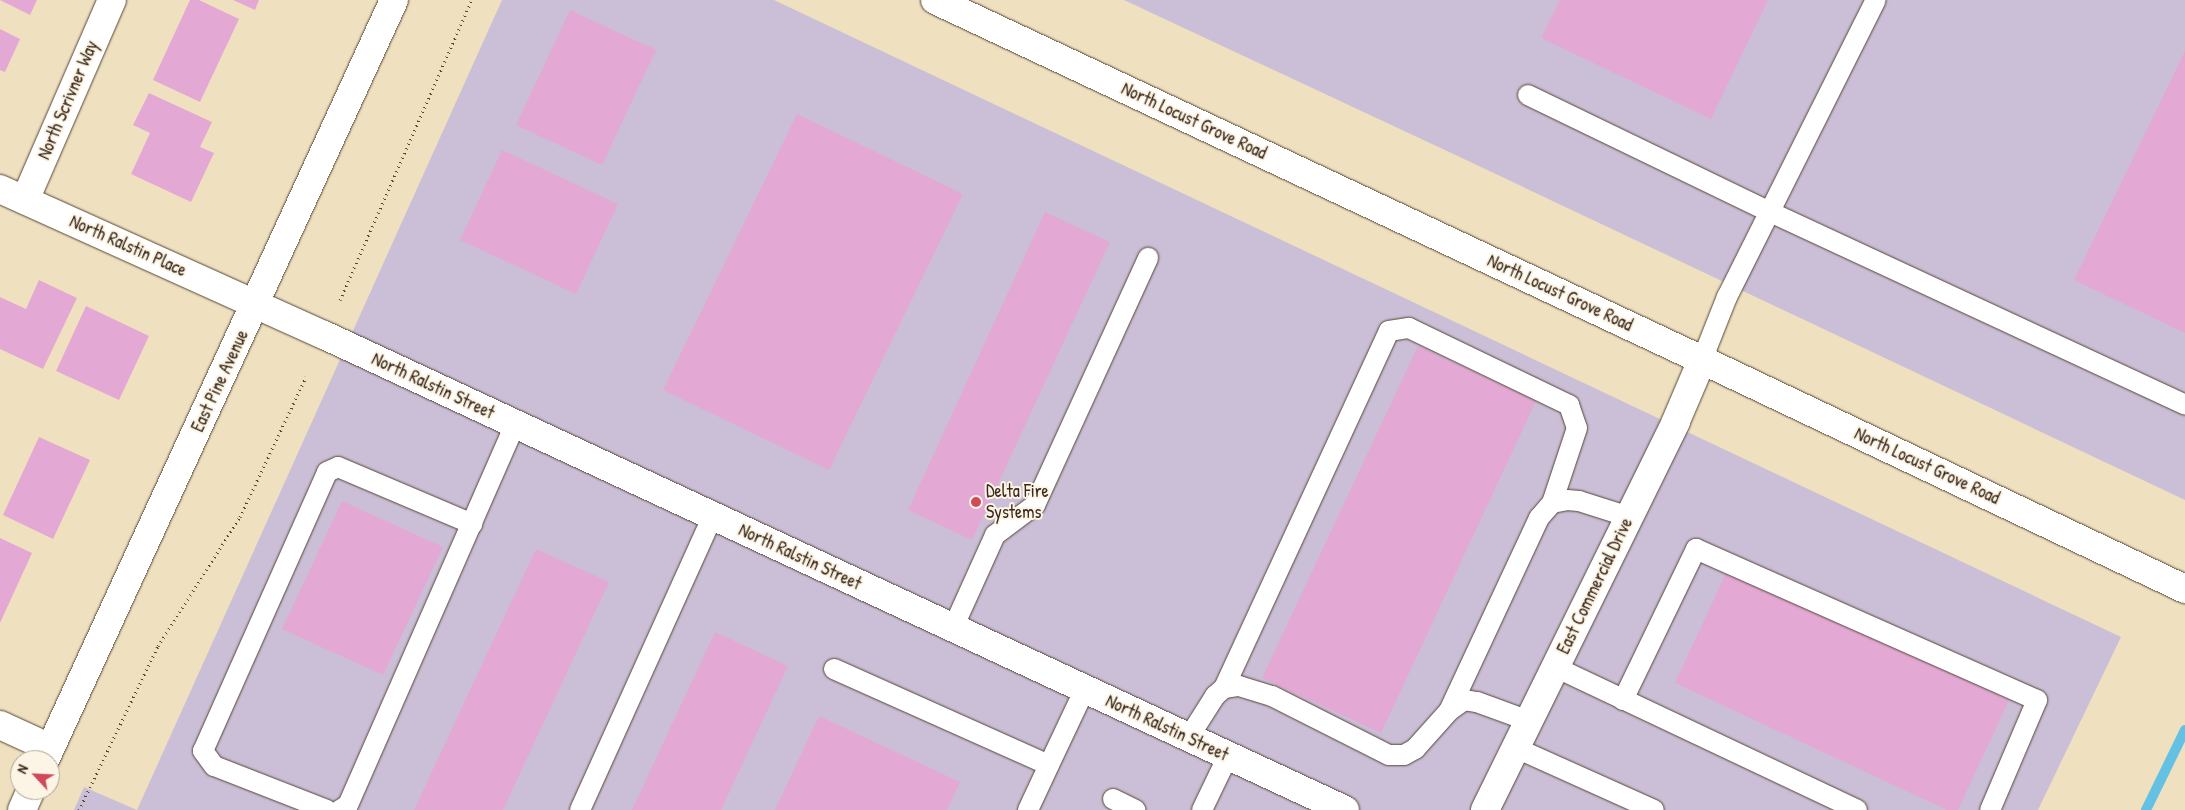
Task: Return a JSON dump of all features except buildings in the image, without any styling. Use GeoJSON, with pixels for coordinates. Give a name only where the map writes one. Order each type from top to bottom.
{"type":"FeatureCollection","features":[{"type":"Feature","properties":{"kind":"street","name":"North Scrivner Way"},"geometry":{"type":"LineString","coordinates":[[25,200],[112,0]]}},
{"type":"Feature","properties":{"kind":"street","name":"East Pine Avenue"},"geometry":{"type":"LineString","coordinates":[[49,750],[394,0]]}},
{"type":"Feature","properties":{"kind":"street","name":"North Locust Grove Road"},"geometry":{"type":"LineString","coordinates":[[935,0],[2185,589]]}},
{"type":"Feature","properties":{"kind":"street","name":"North Ralstin Place"},"geometry":{"type":"LineString","coordinates":[[0,189],[255,304]]}},
{"type":"Feature","properties":{"kind":"street","name":"North Ralstin Street"},"geometry":{"type":"LineString","coordinates":[[255,304],[1345,810]]}},
{"type":"Feature","properties":{"kind":"street","name":"East Commercial Drive"},"geometry":{"type":"LineString","coordinates":[[1485,810],[1676,421],[1702,360]]}},
{"type":"Feature","properties":{"kind":"street"},"geometry":{"type":"LineString","coordinates":[[0,725],[41,750]]}},
{"type":"Feature","properties":{"kind":"lane"},"geometry":{"type":"LineString","coordinates":[[1702,360],[1727,297],[1876,0]]}},
{"type":"Feature","properties":{"kind":"lane"},"geometry":{"type":"LineString","coordinates":[[1528,95],[1770,212],[2185,406]]}},
{"type":"Feature","properties":{"kind":"lane"},"geometry":{"type":"LineString","coordinates":[[953,628],[995,535],[1035,505],[1148,258]]}},
{"type":"Feature","properties":{"kind":"lane"},"geometry":{"type":"LineString","coordinates":[[1189,737],[1215,696],[1224,688],[1389,331],[1409,328],[1569,406],[1577,428],[1552,503],[1539,518],[1449,711]]}},
{"type":"Feature","properties":{"kind":"lane"},"geometry":{"type":"LineString","coordinates":[[340,810],[348,805],[515,424]]}},
{"type":"Feature","properties":{"kind":"lane"},"geometry":{"type":"LineString","coordinates":[[327,810],[214,766],[203,751],[326,472],[338,468],[472,524]]}},
{"type":"Feature","properties":{"kind":"lane"},"geometry":{"type":"LineString","coordinates":[[1552,503],[1567,500],[1578,501],[1629,517]]}},
{"type":"Feature","properties":{"kind":"lane"},"geometry":{"type":"LineString","coordinates":[[580,810],[713,516]]}},
{"type":"Feature","properties":{"kind":"lane"},"geometry":{"type":"LineString","coordinates":[[1623,700],[1696,549],[2037,700],[1990,810]]}},
{"type":"Feature","properties":{"kind":"lane"},"geometry":{"type":"LineString","coordinates":[[1555,667],[1857,810]]}},
{"type":"Feature","properties":{"kind":"lane"},"geometry":{"type":"LineString","coordinates":[[834,669],[1049,765]]}},
{"type":"Feature","properties":{"kind":"lane"},"geometry":{"type":"LineString","coordinates":[[1224,688],[1245,687],[1272,696],[1389,754],[1404,755],[1415,750],[1449,711],[1464,700],[1477,702],[1529,721]]}},
{"type":"Feature","properties":{"kind":"lane"},"geometry":{"type":"LineString","coordinates":[[1028,810],[1085,689]]}},
{"type":"Feature","properties":{"kind":"lane"},"geometry":{"type":"LineString","coordinates":[[1516,748],[1623,804],[1654,810]]}},
{"type":"Feature","properties":{"kind":"lane"},"geometry":{"type":"LineString","coordinates":[[1202,810],[1228,756]]}},
{"type":"Feature","properties":{"kind":"lane"},"geometry":{"type":"LineString","coordinates":[[1113,799],[1136,810]]}},
{"type":"Feature","properties":{"kind":"path"},"geometry":{"type":"LineString","coordinates":[[340,300],[472,0]]}},
{"type":"Feature","properties":{"kind":"path"},"geometry":{"type":"LineString","coordinates":[[79,810],[158,646],[240,517],[306,377]]}},
{"type":"Feature","properties":{"kind":"shaded area"},"geometry":{"type":"Polygon","coordinates":[[[502,0],[774,0],[2121,637],[2038,810],[137,810],[502,0]]]}},
{"type":"Feature","properties":{"kind":"shaded area"},"geometry":{"type":"Polygon","coordinates":[[[1124,0],[2185,0],[2185,500],[1447,151],[1124,0]]]}},
{"type":"Feature","properties":{"kind":"shaded area"},"geometry":{"type":"Polygon","coordinates":[[[84,787],[137,810],[74,810],[84,787]]]}},
{"type":"Feature","properties":{"kind":"waterway"},"geometry":{"type":"LineString","coordinates":[[2146,810],[2185,730]]}},
{"type":"Feature","properties":{"kind":"place","name":"Delta Fire Systems"},"geometry":{"type":"Point","coordinates":[976,502]}}]}
